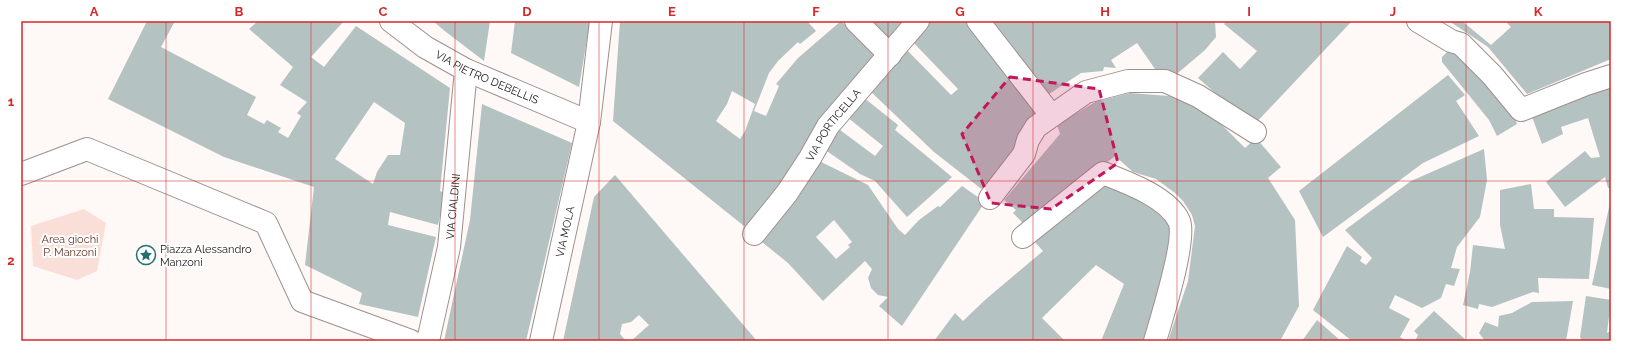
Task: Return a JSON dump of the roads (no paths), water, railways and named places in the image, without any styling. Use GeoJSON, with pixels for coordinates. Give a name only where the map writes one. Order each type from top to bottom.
{"type":"FeatureCollection","features":[{"type":"Feature","properties":{"kind":"street","name":"VIA PIETRO DEBELLIS"},"geometry":{"type":"LineString","coordinates":[[391,21],[425,47],[466,70],[589,122]]}},
{"type":"Feature","properties":{"kind":"street","name":"VIA MOLA"},"geometry":{"type":"LineString","coordinates":[[541,341],[589,122],[601,21]]}},
{"type":"Feature","properties":{"kind":"street"},"geometry":{"type":"LineString","coordinates":[[856,21],[890,54]]}},
{"type":"Feature","properties":{"kind":"street","name":"VIA PORTICELLA"},"geometry":{"type":"LineString","coordinates":[[754,234],[787,193],[810,158],[828,126],[918,21]]}},
{"type":"Feature","properties":{"kind":"street"},"geometry":{"type":"LineString","coordinates":[[978,21],[1051,115]]}},
{"type":"Feature","properties":{"kind":"street"},"geometry":{"type":"LineString","coordinates":[[1418,21],[1451,41],[1461,44],[1492,75],[1521,110],[1586,84],[1611,76]]}},
{"type":"Feature","properties":{"kind":"street","name":"VIA CIALDINI"},"geometry":{"type":"LineString","coordinates":[[428,341],[449,247],[466,70]]}},
{"type":"Feature","properties":{"kind":"street"},"geometry":{"type":"LineString","coordinates":[[990,198],[1024,154],[1028,140],[1036,127],[1051,115],[1086,92],[1128,80],[1165,81],[1198,96],[1255,132]]}},
{"type":"Feature","properties":{"kind":"street"},"geometry":{"type":"LineString","coordinates":[[21,174],[87,149],[266,223],[302,301],[411,341]]}},
{"type":"Feature","properties":{"kind":"street"},"geometry":{"type":"LineString","coordinates":[[1023,237],[1103,173],[1146,191],[1167,207],[1179,222],[1180,237],[1176,264],[1155,341]]}},
{"type":"Feature","properties":{"kind":"place","name":"Piazza Alessandro Manzoni"},"geometry":{"type":"Point","coordinates":[146,255]}},
{"type":"Feature","properties":{"kind":"park label","name":"Area giochi P. Manzoni"},"geometry":{"type":"Point","coordinates":[70,245]}}]}
